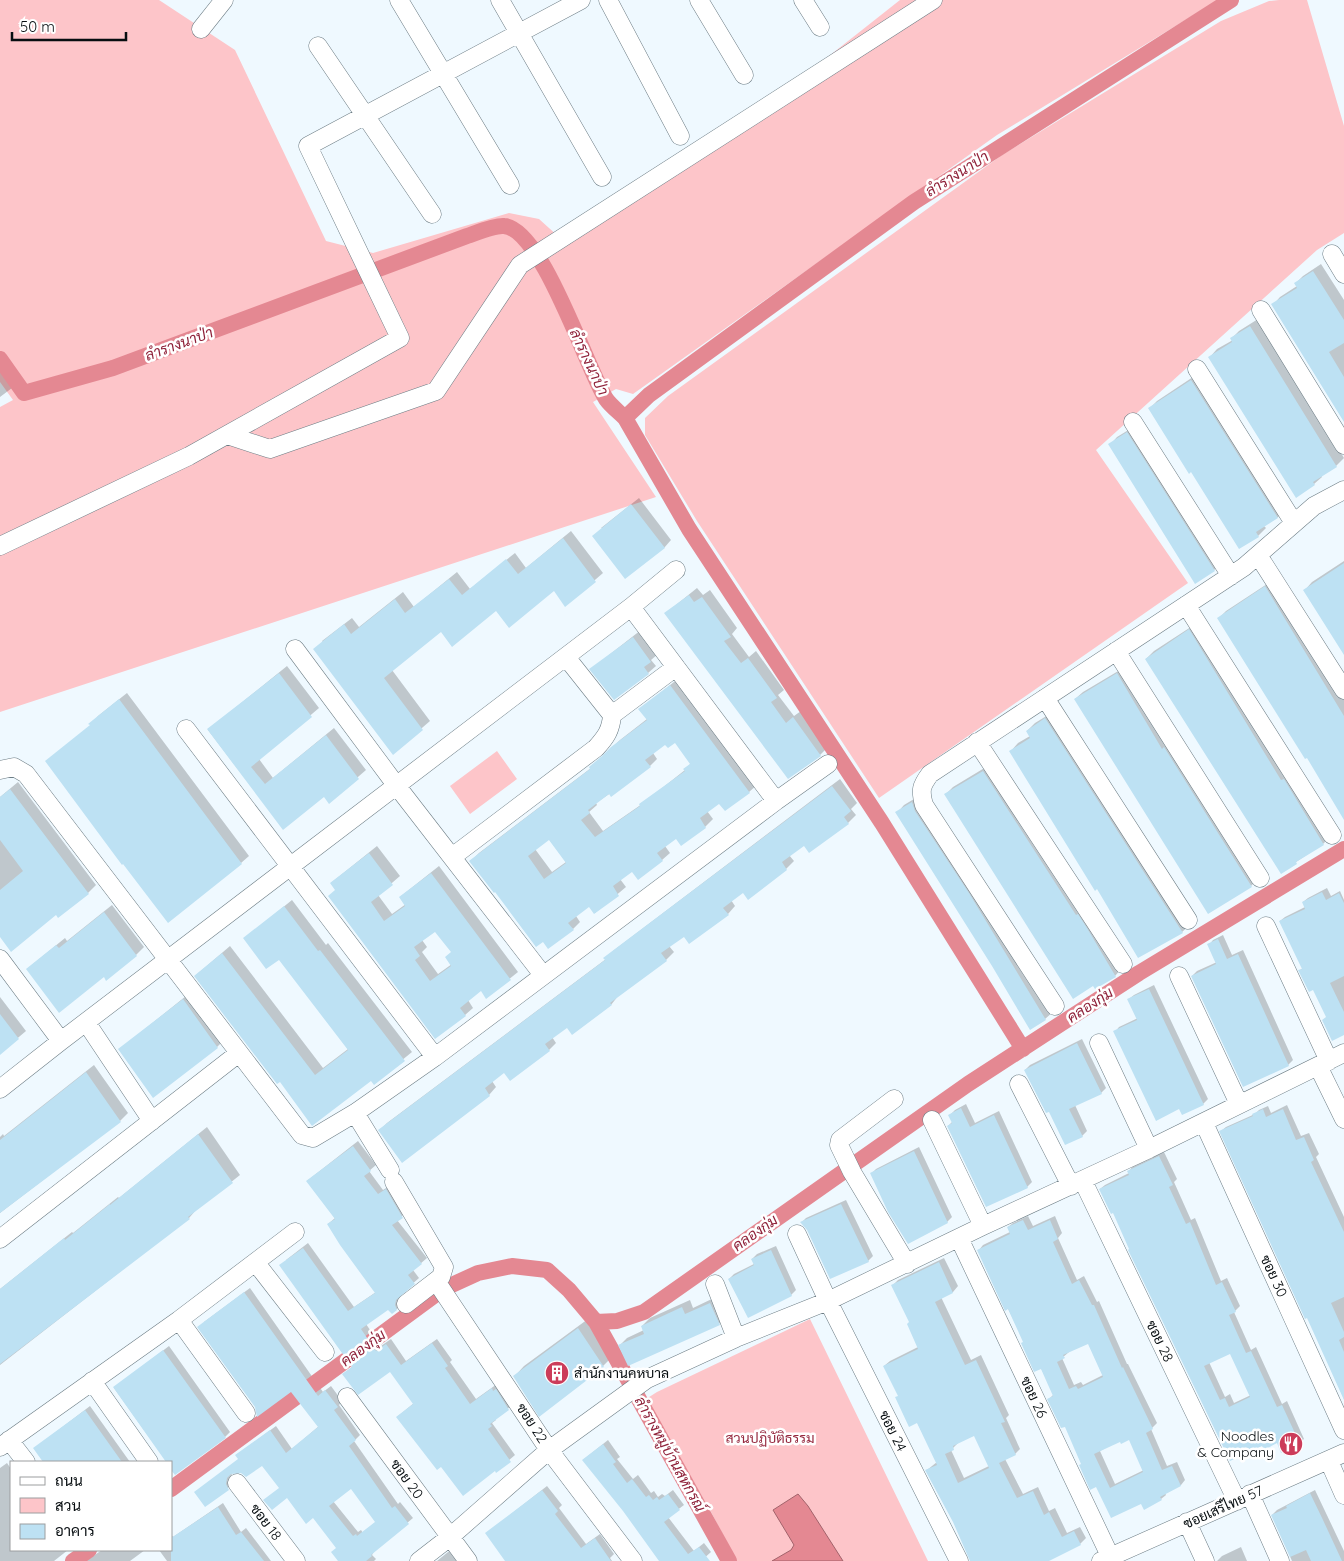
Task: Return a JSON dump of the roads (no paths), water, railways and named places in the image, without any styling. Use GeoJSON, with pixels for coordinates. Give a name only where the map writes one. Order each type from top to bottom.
{"type":"FeatureCollection","features":[{"type":"Feature","properties":{"kind":"street"},"geometry":{"type":"LineString","coordinates":[[201,29],[224,0]]}},
{"type":"Feature","properties":{"kind":"street"},"geometry":{"type":"LineString","coordinates":[[399,0],[510,185]]}},
{"type":"Feature","properties":{"kind":"street"},"geometry":{"type":"LineString","coordinates":[[500,0],[602,177]]}},
{"type":"Feature","properties":{"kind":"street"},"geometry":{"type":"LineString","coordinates":[[0,546],[189,456],[400,338],[308,146],[580,0]]}},
{"type":"Feature","properties":{"kind":"street"},"geometry":{"type":"LineString","coordinates":[[608,0],[680,136]]}},
{"type":"Feature","properties":{"kind":"street"},"geometry":{"type":"LineString","coordinates":[[699,0],[744,75]]}},
{"type":"Feature","properties":{"kind":"street"},"geometry":{"type":"LineString","coordinates":[[803,0],[820,27]]}},
{"type":"Feature","properties":{"kind":"street"},"geometry":{"type":"LineString","coordinates":[[227,435],[270,450],[436,391],[520,265],[933,0]]}},
{"type":"Feature","properties":{"kind":"street"},"geometry":{"type":"LineString","coordinates":[[318,46],[432,214]]}},
{"type":"Feature","properties":{"kind":"street"},"geometry":{"type":"LineString","coordinates":[[1332,254],[1344,274]]}},
{"type":"Feature","properties":{"kind":"street"},"geometry":{"type":"LineString","coordinates":[[1261,310],[1344,445]]}},
{"type":"Feature","properties":{"kind":"street"},"geometry":{"type":"LineString","coordinates":[[1197,369],[1294,523]]}},
{"type":"Feature","properties":{"kind":"street"},"geometry":{"type":"LineString","coordinates":[[1134,422],[1231,576]]}},
{"type":"Feature","properties":{"kind":"street"},"geometry":{"type":"LineString","coordinates":[[1055,1006],[924,805],[921,795],[922,784],[930,774],[1231,576],[1314,506],[1344,490]]}},
{"type":"Feature","properties":{"kind":"street"},"geometry":{"type":"LineString","coordinates":[[1258,555],[1344,690]]}},
{"type":"Feature","properties":{"kind":"street"},"geometry":{"type":"LineString","coordinates":[[0,1089],[566,657],[676,570]]}},
{"type":"Feature","properties":{"kind":"street"},"geometry":{"type":"LineString","coordinates":[[1186,605],[1332,835]]}},
{"type":"Feature","properties":{"kind":"street"},"geometry":{"type":"LineString","coordinates":[[631,607],[776,801]]}},
{"type":"Feature","properties":{"kind":"street"},"geometry":{"type":"LineString","coordinates":[[295,649],[396,785],[543,974]]}},
{"type":"Feature","properties":{"kind":"street"},"geometry":{"type":"LineString","coordinates":[[1116,651],[1260,878]]}},
{"type":"Feature","properties":{"kind":"street"},"geometry":{"type":"LineString","coordinates":[[452,857],[596,748],[607,736],[611,726],[612,715],[566,657]]}},
{"type":"Feature","properties":{"kind":"street"},"geometry":{"type":"LineString","coordinates":[[612,715],[676,667]]}},
{"type":"Feature","properties":{"kind":"street"},"geometry":{"type":"LineString","coordinates":[[1045,698],[1188,920]]}},
{"type":"Feature","properties":{"kind":"street"},"geometry":{"type":"LineString","coordinates":[[186,729],[434,1056]]}},
{"type":"Feature","properties":{"kind":"street"},"geometry":{"type":"LineString","coordinates":[[978,742],[1123,964]]}},
{"type":"Feature","properties":{"kind":"street"},"geometry":{"type":"LineString","coordinates":[[0,770],[14,767],[26,774],[302,1135],[313,1138],[355,1113],[434,1056],[828,764]]}},
{"type":"Feature","properties":{"kind":"street"},"geometry":{"type":"LineString","coordinates":[[1266,926],[1330,1060],[1344,1119]]}},
{"type":"Feature","properties":{"kind":"street"},"geometry":{"type":"LineString","coordinates":[[0,959],[61,1041]]}},
{"type":"Feature","properties":{"kind":"street"},"geometry":{"type":"LineString","coordinates":[[1179,976],[1239,1104]]}},
{"type":"Feature","properties":{"kind":"street"},"geometry":{"type":"LineString","coordinates":[[86,1022],[152,1121]]}},
{"type":"Feature","properties":{"kind":"street"},"geometry":{"type":"LineString","coordinates":[[1098,1043],[1149,1149]]}},
{"type":"Feature","properties":{"kind":"street"},"geometry":{"type":"LineString","coordinates":[[0,1238],[239,1052]]}},
{"type":"Feature","properties":{"kind":"street"},"geometry":{"type":"LineString","coordinates":[[419,1561],[450,1537],[549,1450],[647,1379],[736,1338],[828,1301],[983,1226],[1077,1184],[1330,1060]]}},
{"type":"Feature","properties":{"kind":"street","name":"ซอย 28"},"geometry":{"type":"LineString","coordinates":[[1019,1084],[1077,1184],[1243,1497],[1280,1561]]}},
{"type":"Feature","properties":{"kind":"street"},"geometry":{"type":"LineString","coordinates":[[894,1099],[838,1142],[849,1168],[907,1264]]}},
{"type":"Feature","properties":{"kind":"street"},"geometry":{"type":"LineString","coordinates":[[355,1113],[444,1267],[440,1287],[406,1304]]}},
{"type":"Feature","properties":{"kind":"street"},"geometry":{"type":"LineString","coordinates":[[932,1120],[983,1226]]}},
{"type":"Feature","properties":{"kind":"street","name":"ซอย 30"},"geometry":{"type":"LineString","coordinates":[[1204,1123],[1344,1430]]}},
{"type":"Feature","properties":{"kind":"street"},"geometry":{"type":"LineString","coordinates":[[25,1461],[5,1443],[178,1320],[295,1232]]}},
{"type":"Feature","properties":{"kind":"street","name":"ซอย 24"},"geometry":{"type":"LineString","coordinates":[[797,1234],[828,1301],[959,1561]]}},
{"type":"Feature","properties":{"kind":"street","name":"ซอย 26"},"geometry":{"type":"LineString","coordinates":[[959,1238],[1106,1559]]}},
{"type":"Feature","properties":{"kind":"street"},"geometry":{"type":"LineString","coordinates":[[256,1263],[325,1352]]}},
{"type":"Feature","properties":{"kind":"street"},"geometry":{"type":"LineString","coordinates":[[715,1284],[736,1338]]}},
{"type":"Feature","properties":{"kind":"street","name":"ซอย 22"},"geometry":{"type":"LineString","coordinates":[[440,1287],[549,1450],[633,1561]]}},
{"type":"Feature","properties":{"kind":"street"},"geometry":{"type":"LineString","coordinates":[[178,1320],[246,1413]]}},
{"type":"Feature","properties":{"kind":"street"},"geometry":{"type":"LineString","coordinates":[[92,1381],[148,1461]]}},
{"type":"Feature","properties":{"kind":"street","name":"ซอย 20"},"geometry":{"type":"LineString","coordinates":[[347,1396],[468,1561]]}},
{"type":"Feature","properties":{"kind":"street"},"geometry":{"type":"LineString","coordinates":[[1336,1457],[1344,1495]]}},
{"type":"Feature","properties":{"kind":"street","name":"ซอยเสรีไทย 57"},"geometry":{"type":"LineString","coordinates":[[1106,1559],[1336,1457]]}},
{"type":"Feature","properties":{"kind":"street","name":"ซอย 18"},"geometry":{"type":"LineString","coordinates":[[237,1483],[296,1561]]}},
{"type":"Feature","properties":{"kind":"street"},"geometry":{"type":"LineString","coordinates":[[1187,1522],[1206,1561]]}},
{"type":"Feature","properties":{"kind":"waterway","name":"ลำรางนาป่า"},"geometry":{"type":"LineString","coordinates":[[0,359],[24,393],[113,368],[467,236],[504,226],[518,233],[533,250],[562,302],[597,383],[606,399],[625,418],[649,395],[914,202],[1231,0]]}},
{"type":"Feature","properties":{"kind":"waterway"},"geometry":{"type":"LineString","coordinates":[[625,418],[689,529],[882,823],[1023,1049]]}},
{"type":"Feature","properties":{"kind":"waterway","name":"คลองกุ่ม"},"geometry":{"type":"LineString","coordinates":[[172,1488],[443,1289],[478,1273],[512,1266],[547,1270],[569,1290],[596,1322],[617,1321],[644,1312],[968,1084],[1139,973],[1344,849]]}},
{"type":"Feature","properties":{"kind":"waterway","name":"ลำรางหมู่บ้านสหกรณ์"},"geometry":{"type":"LineString","coordinates":[[596,1322],[729,1561]]}},
{"type":"Feature","properties":{"kind":"waterway","name":"คลองกุ่ม"},"geometry":{"type":"LineString","coordinates":[[73,1561],[88,1551]]}},
{"type":"Feature","properties":{"kind":"place","name":"สำนักงานคหบาล"},"geometry":{"type":"Point","coordinates":[557,1373]}},
{"type":"Feature","properties":{"kind":"place","name":"Noodles & Company"},"geometry":{"type":"Point","coordinates":[1291,1444]}},
{"type":"Feature","properties":{"kind":"park label","name":"สวนปฏิบัติธรรม"},"geometry":{"type":"Point","coordinates":[770,1438]}}]}
